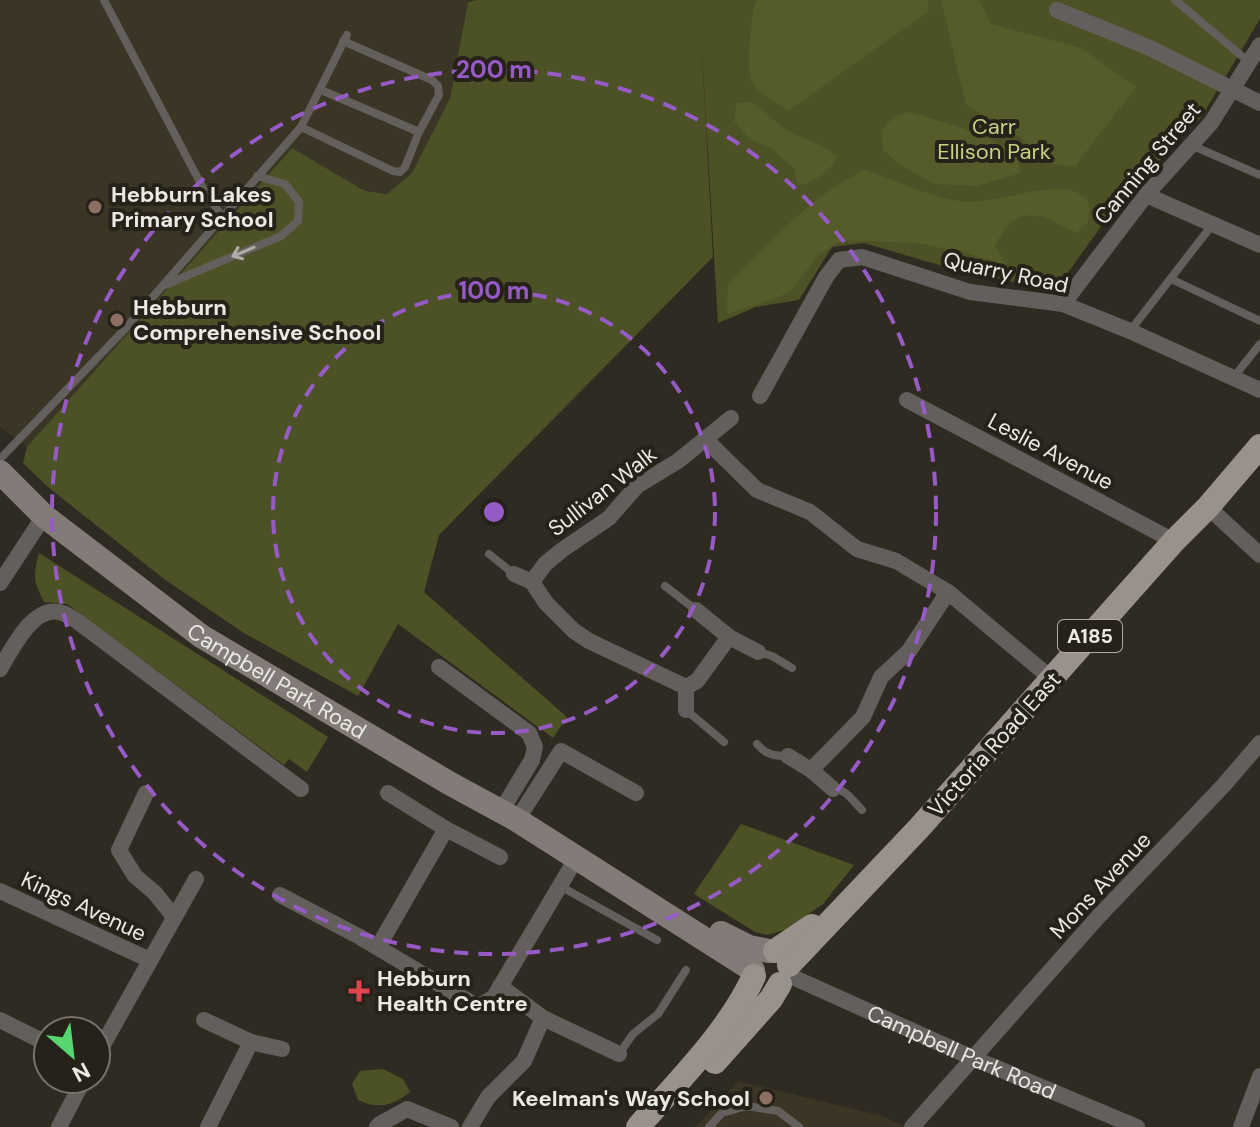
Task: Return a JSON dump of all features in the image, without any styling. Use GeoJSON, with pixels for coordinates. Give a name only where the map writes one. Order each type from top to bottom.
{"type":"FeatureCollection","features":[{"type":"Feature","properties":{"kind":"main road","name":"Victoria Road East"},"geometry":{"type":"LineString","coordinates":[[657,1127],[771,999],[780,965],[807,930],[920,827],[1260,446]]}},
{"type":"Feature","properties":{"kind":"main road"},"geometry":{"type":"LineString","coordinates":[[638,1127],[721,1030],[744,998],[757,957],[763,952],[780,965]]}},
{"type":"Feature","properties":{"kind":"street"},"geometry":{"type":"LineString","coordinates":[[1057,10],[1150,48],[1260,103]]}},
{"type":"Feature","properties":{"kind":"street","name":"Canning Street"},"geometry":{"type":"LineString","coordinates":[[1063,304],[1146,195],[1211,123],[1260,45]]}},
{"type":"Feature","properties":{"kind":"street"},"geometry":{"type":"LineString","coordinates":[[1146,195],[1260,245]]}},
{"type":"Feature","properties":{"kind":"street","name":"Quarry Road"},"geometry":{"type":"LineString","coordinates":[[760,396],[826,277],[839,260],[862,257],[970,292],[1063,304],[1260,390]]}},
{"type":"Feature","properties":{"kind":"street","name":"Leslie Avenue"},"geometry":{"type":"LineString","coordinates":[[907,400],[1174,541]]}},
{"type":"Feature","properties":{"kind":"street","name":"Sullivan Walk"},"geometry":{"type":"LineString","coordinates":[[532,582],[545,564],[609,518],[637,486],[678,461],[731,418]]}},
{"type":"Feature","properties":{"kind":"street"},"geometry":{"type":"LineString","coordinates":[[705,439],[757,490],[810,512],[857,549],[896,561],[948,592],[1052,679]]}},
{"type":"Feature","properties":{"kind":"street","name":"Campbell Park Road"},"geometry":{"type":"LineString","coordinates":[[0,472],[44,516],[201,636],[509,815],[753,973]]}},
{"type":"Feature","properties":{"kind":"street"},"geometry":{"type":"LineString","coordinates":[[1208,507],[1260,555]]}},
{"type":"Feature","properties":{"kind":"street"},"geometry":{"type":"LineString","coordinates":[[0,583],[44,516]]}},
{"type":"Feature","properties":{"kind":"street"},"geometry":{"type":"LineString","coordinates":[[514,574],[532,582],[546,603],[574,631],[589,641],[686,687]]}},
{"type":"Feature","properties":{"kind":"street"},"geometry":{"type":"LineString","coordinates":[[811,770],[863,717],[881,677],[909,651],[948,592]]}},
{"type":"Feature","properties":{"kind":"street"},"geometry":{"type":"LineString","coordinates":[[696,610],[729,637],[758,652]]}},
{"type":"Feature","properties":{"kind":"street"},"geometry":{"type":"LineString","coordinates":[[0,669],[25,628],[41,615],[57,611],[77,621],[301,789]]}},
{"type":"Feature","properties":{"kind":"street"},"geometry":{"type":"LineString","coordinates":[[686,687],[697,681],[729,637]]}},
{"type":"Feature","properties":{"kind":"street"},"geometry":{"type":"LineString","coordinates":[[439,667],[529,733],[535,747],[532,760],[509,815]]}},
{"type":"Feature","properties":{"kind":"street"},"geometry":{"type":"LineString","coordinates":[[686,687],[686,710]]}},
{"type":"Feature","properties":{"kind":"street","name":"Mons Avenue"},"geometry":{"type":"LineString","coordinates":[[912,1127],[1098,917],[1260,743]]}},
{"type":"Feature","properties":{"kind":"street"},"geometry":{"type":"LineString","coordinates":[[509,815],[561,751],[636,793]]}},
{"type":"Feature","properties":{"kind":"street"},"geometry":{"type":"LineString","coordinates":[[788,756],[833,789]]}},
{"type":"Feature","properties":{"kind":"street"},"geometry":{"type":"LineString","coordinates":[[146,793],[119,850],[135,876],[155,893],[174,917]]}},
{"type":"Feature","properties":{"kind":"street"},"geometry":{"type":"LineString","coordinates":[[388,793],[446,829],[500,857]]}},
{"type":"Feature","properties":{"kind":"street"},"geometry":{"type":"LineString","coordinates":[[378,947],[446,829]]}},
{"type":"Feature","properties":{"kind":"street"},"geometry":{"type":"LineString","coordinates":[[280,895],[378,947],[473,1004],[483,1004],[494,997],[577,857]]}},
{"type":"Feature","properties":{"kind":"street","name":"Campbell Park Road"},"geometry":{"type":"LineString","coordinates":[[577,857],[780,965],[973,1058],[1137,1127]]}},
{"type":"Feature","properties":{"kind":"street"},"geometry":{"type":"LineString","coordinates":[[112,1028],[196,879]]}},
{"type":"Feature","properties":{"kind":"street","name":"Kings Avenue"},"geometry":{"type":"LineString","coordinates":[[0,891],[150,960]]}},
{"type":"Feature","properties":{"kind":"street"},"geometry":{"type":"LineString","coordinates":[[500,986],[543,1018],[619,1054]]}},
{"type":"Feature","properties":{"kind":"street"},"geometry":{"type":"LineString","coordinates":[[470,1127],[488,1097],[524,1061],[543,1018]]}},
{"type":"Feature","properties":{"kind":"street"},"geometry":{"type":"LineString","coordinates":[[0,1020],[32,1036]]}},
{"type":"Feature","properties":{"kind":"street"},"geometry":{"type":"LineString","coordinates":[[204,1020],[251,1042],[282,1049]]}},
{"type":"Feature","properties":{"kind":"street"},"geometry":{"type":"LineString","coordinates":[[208,1127],[251,1042]]}},
{"type":"Feature","properties":{"kind":"street"},"geometry":{"type":"LineString","coordinates":[[1241,1127],[1260,1076]]}},
{"type":"Feature","properties":{"kind":"street"},"geometry":{"type":"LineString","coordinates":[[59,1127],[76,1095]]}},
{"type":"Feature","properties":{"kind":"street"},"geometry":{"type":"LineString","coordinates":[[377,1127],[407,1109],[451,1127]]}},
{"type":"Feature","properties":{"kind":"lane"},"geometry":{"type":"LineString","coordinates":[[104,0],[203,188],[222,217]]}},
{"type":"Feature","properties":{"kind":"lane"},"geometry":{"type":"LineString","coordinates":[[1175,0],[1249,62]]}},
{"type":"Feature","properties":{"kind":"lane"},"geometry":{"type":"LineString","coordinates":[[0,459],[125,329],[301,127],[345,38],[432,80],[438,86],[439,95],[400,172],[301,127]]}},
{"type":"Feature","properties":{"kind":"lane"},"geometry":{"type":"LineString","coordinates":[[321,90],[419,132]]}},
{"type":"Feature","properties":{"kind":"lane"},"geometry":{"type":"LineString","coordinates":[[1191,145],[1260,175]]}},
{"type":"Feature","properties":{"kind":"lane"},"geometry":{"type":"LineString","coordinates":[[162,286],[281,236],[298,221],[299,202],[285,184],[257,176]]}},
{"type":"Feature","properties":{"kind":"lane"},"geometry":{"type":"LineString","coordinates":[[1130,331],[1213,224]]}},
{"type":"Feature","properties":{"kind":"lane"},"geometry":{"type":"LineString","coordinates":[[1171,279],[1260,321]]}},
{"type":"Feature","properties":{"kind":"lane"},"geometry":{"type":"LineString","coordinates":[[1233,378],[1260,344]]}},
{"type":"Feature","properties":{"kind":"lane"},"geometry":{"type":"LineString","coordinates":[[489,554],[514,574]]}},
{"type":"Feature","properties":{"kind":"lane"},"geometry":{"type":"LineString","coordinates":[[665,586],[696,610]]}},
{"type":"Feature","properties":{"kind":"lane"},"geometry":{"type":"LineString","coordinates":[[758,652],[792,668]]}},
{"type":"Feature","properties":{"kind":"lane"},"geometry":{"type":"LineString","coordinates":[[686,710],[724,742]]}},
{"type":"Feature","properties":{"kind":"lane"},"geometry":{"type":"LineString","coordinates":[[757,744],[765,753],[788,756]]}},
{"type":"Feature","properties":{"kind":"lane"},"geometry":{"type":"LineString","coordinates":[[833,789],[840,788],[862,810]]}},
{"type":"Feature","properties":{"kind":"lane"},"geometry":{"type":"LineString","coordinates":[[560,886],[657,940]]}},
{"type":"Feature","properties":{"kind":"lane"},"geometry":{"type":"LineString","coordinates":[[619,1054],[633,1034],[658,1014],[686,970]]}},
{"type":"Feature","properties":{"kind":"lane"},"geometry":{"type":"LineString","coordinates":[[709,1127],[722,1113],[747,1106],[778,1111],[799,1127]]}},
{"type":"Feature","properties":{"kind":"shaded area"},"geometry":{"type":"Polygon","coordinates":[[[0,0],[468,2],[450,98],[412,173],[387,194],[364,191],[292,148],[27,447],[0,427],[0,0]]]}},
{"type":"Feature","properties":{"kind":"shaded area","name":"Keelman's Way School"},"geometry":{"type":"Polygon","coordinates":[[[738,1081],[882,1116],[907,1127],[695,1127],[738,1081]]]}},
{"type":"Feature","properties":{"kind":"green space"},"geometry":{"type":"Polygon","coordinates":[[[757,0],[928,0],[929,11],[788,111],[760,91],[750,76],[749,45],[757,0]]]}},
{"type":"Feature","properties":{"kind":"green space"},"geometry":{"type":"Polygon","coordinates":[[[941,0],[979,0],[991,24],[1081,48],[1136,87],[1075,166],[1047,164],[1020,137],[966,105],[941,0]]]}},
{"type":"Feature","properties":{"kind":"green space","name":"Carr Ellison Park"},"geometry":{"type":"Polygon","coordinates":[[[1260,0],[1260,19],[1202,116],[1150,171],[1129,188],[1056,289],[973,275],[864,243],[832,247],[799,300],[756,307],[718,323],[701,35],[713,257],[439,535],[424,592],[567,717],[553,738],[398,624],[358,696],[244,633],[164,579],[48,487],[23,463],[27,447],[292,148],[365,191],[387,194],[412,173],[450,98],[468,2],[1260,0]]]}},
{"type":"Feature","properties":{"kind":"green space"},"geometry":{"type":"Polygon","coordinates":[[[752,102],[786,130],[838,157],[830,168],[810,182],[797,186],[794,168],[771,148],[750,139],[734,121],[737,103],[752,102]]]}},
{"type":"Feature","properties":{"kind":"green space"},"geometry":{"type":"Polygon","coordinates":[[[909,112],[985,136],[1010,152],[1018,161],[1021,173],[976,186],[934,184],[900,165],[883,150],[881,131],[894,117],[909,112]]]}},
{"type":"Feature","properties":{"kind":"green space"},"geometry":{"type":"Polygon","coordinates":[[[865,170],[927,193],[966,202],[1044,190],[1072,191],[1083,197],[1090,206],[1088,222],[1076,233],[1037,216],[1028,215],[1014,220],[995,246],[1007,265],[916,243],[842,240],[818,255],[793,289],[777,298],[727,314],[728,284],[809,207],[845,180],[865,170]]]}},
{"type":"Feature","properties":{"kind":"green space"},"geometry":{"type":"Polygon","coordinates":[[[39,553],[328,737],[307,772],[289,759],[284,765],[67,604],[44,602],[35,578],[39,553]]]}},
{"type":"Feature","properties":{"kind":"green space"},"geometry":{"type":"Polygon","coordinates":[[[741,824],[854,865],[823,904],[785,930],[767,935],[755,932],[694,894],[741,824]]]}},
{"type":"Feature","properties":{"kind":"green space"},"geometry":{"type":"Polygon","coordinates":[[[383,1069],[403,1079],[410,1092],[386,1105],[372,1105],[358,1100],[352,1084],[360,1071],[383,1069]]]}},
{"type":"Feature","properties":{"kind":"place","name":"Hebburn Lakes Primary School"},"geometry":{"type":"Point","coordinates":[95,207]}},
{"type":"Feature","properties":{"kind":"place","name":"Hebburn Comprehensive School"},"geometry":{"type":"Point","coordinates":[117,320]}},
{"type":"Feature","properties":{"kind":"place","name":"Hebburn Health Centre"},"geometry":{"type":"Point","coordinates":[359,991]}},
{"type":"Feature","properties":{"kind":"place","name":"Keelman's Way School"},"geometry":{"type":"Point","coordinates":[766,1098]}}]}
